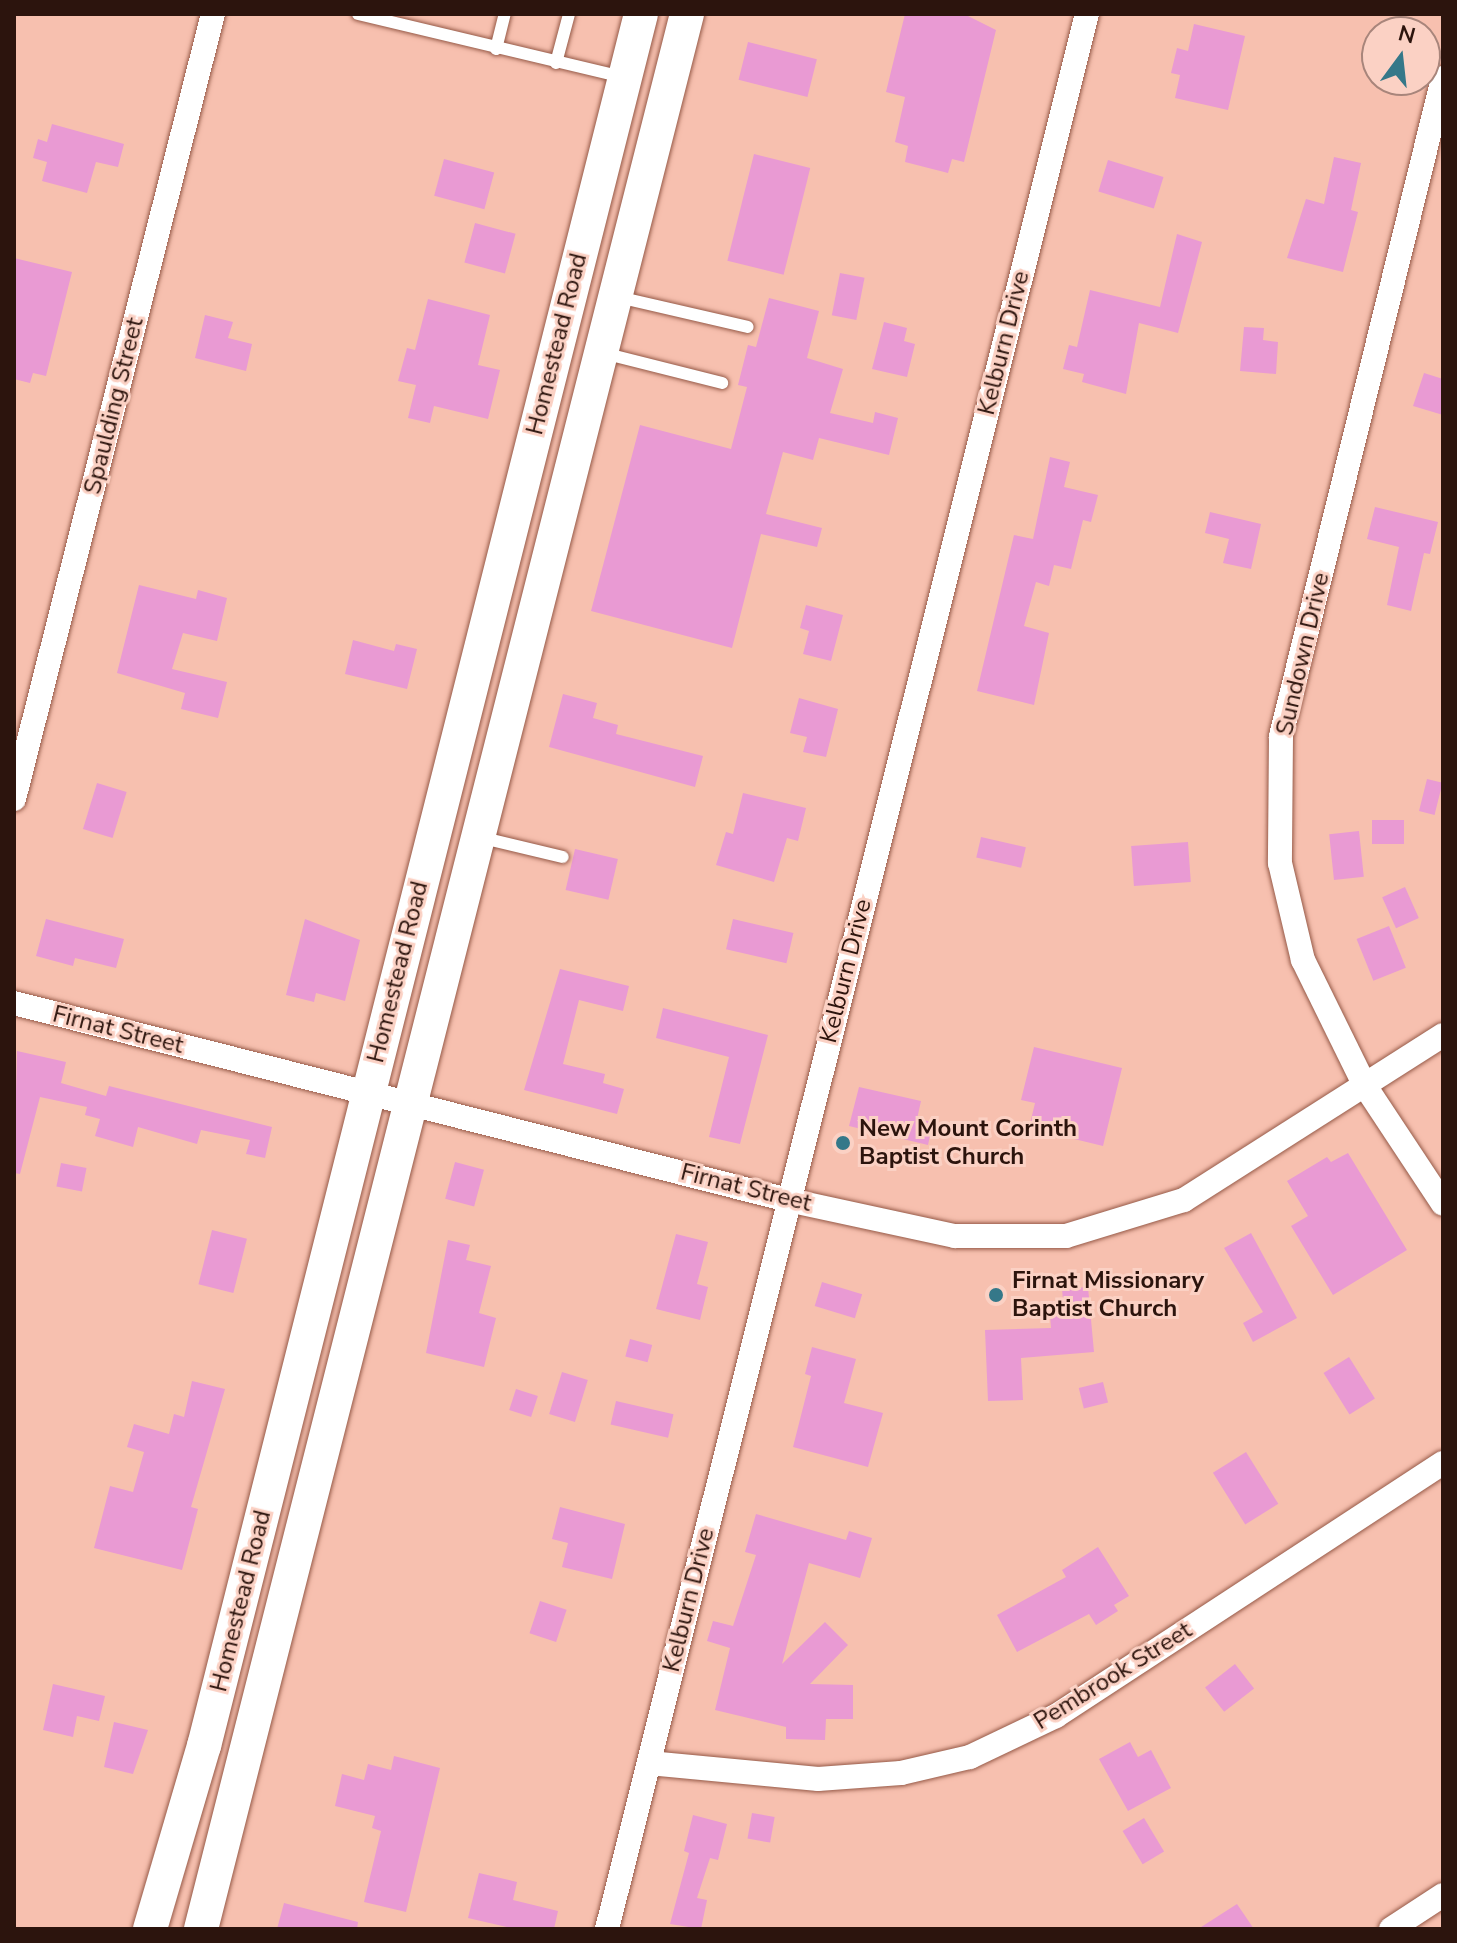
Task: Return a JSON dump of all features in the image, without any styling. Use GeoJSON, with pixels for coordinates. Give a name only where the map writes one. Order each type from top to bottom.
{"type":"FeatureCollection","features":[{"type":"Feature","properties":{"kind":"main road","name":"Homestead Road"},"geometry":{"type":"LineString","coordinates":[[150,1926],[204,1746],[641,14]]}},
{"type":"Feature","properties":{"kind":"main road","name":"Homestead Road"},"geometry":{"type":"LineString","coordinates":[[201,1929],[408,1100],[687,14]]}},
{"type":"Feature","properties":{"kind":"main road"},"geometry":{"type":"LineString","coordinates":[[607,146],[649,160]]}},
{"type":"Feature","properties":{"kind":"main road"},"geometry":{"type":"LineString","coordinates":[[520,489],[564,494]]}},
{"type":"Feature","properties":{"kind":"main road"},"geometry":{"type":"LineString","coordinates":[[273,1471],[314,1480]]}},
{"type":"Feature","properties":{"kind":"main road"},"geometry":{"type":"LineString","coordinates":[[204,1746],[245,1759]]}},
{"type":"Feature","properties":{"kind":"street","name":"Spaulding Street"},"geometry":{"type":"LineString","coordinates":[[14,799],[213,14]]}},
{"type":"Feature","properties":{"kind":"street","name":"Kelburn Drive"},"geometry":{"type":"LineString","coordinates":[[607,1929],[1087,14]]}},
{"type":"Feature","properties":{"kind":"street","name":"Sundown Drive"},"geometry":{"type":"LineString","coordinates":[[1443,78],[1281,736],[1280,863],[1303,960],[1365,1086],[1443,1204]]}},
{"type":"Feature","properties":{"kind":"street","name":"Firnat Street"},"geometry":{"type":"LineString","coordinates":[[14,1003],[367,1094],[408,1100],[788,1200],[955,1236],[1066,1236],[1184,1200],[1443,1035]]}},
{"type":"Feature","properties":{"kind":"street","name":"Pembrook Street"},"geometry":{"type":"LineString","coordinates":[[649,1763],[818,1779],[901,1773],[970,1757],[1056,1716],[1443,1463]]}},
{"type":"Feature","properties":{"kind":"street"},"geometry":{"type":"LineString","coordinates":[[1391,1929],[1443,1895]]}},
{"type":"Feature","properties":{"kind":"lane"},"geometry":{"type":"LineString","coordinates":[[358,14],[625,78]]}},
{"type":"Feature","properties":{"kind":"lane"},"geometry":{"type":"LineString","coordinates":[[496,49],[505,14]]}},
{"type":"Feature","properties":{"kind":"lane"},"geometry":{"type":"LineString","coordinates":[[556,63],[569,14]]}},
{"type":"Feature","properties":{"kind":"lane"},"geometry":{"type":"LineString","coordinates":[[615,296],[748,327]]}},
{"type":"Feature","properties":{"kind":"lane"},"geometry":{"type":"LineString","coordinates":[[600,352],[722,383]]}},
{"type":"Feature","properties":{"kind":"lane"},"geometry":{"type":"LineString","coordinates":[[476,836],[563,857]]}},
{"type":"Feature","properties":{"kind":"building"},"geometry":{"type":"Polygon","coordinates":[[[905,14],[964,14],[996,30],[964,162],[952,159],[948,173],[905,162],[908,146],[895,142],[905,97],[886,92],[905,14]]]}},
{"type":"Feature","properties":{"kind":"building"},"geometry":{"type":"Polygon","coordinates":[[[1194,24],[1245,36],[1228,110],[1175,98],[1180,75],[1171,73],[1177,48],[1188,51],[1194,24]]]}},
{"type":"Feature","properties":{"kind":"building"},"geometry":{"type":"Polygon","coordinates":[[[748,42],[817,59],[807,97],[739,80],[748,42]]]}},
{"type":"Feature","properties":{"kind":"building"},"geometry":{"type":"Polygon","coordinates":[[[52,124],[124,144],[118,167],[96,162],[87,193],[42,181],[47,162],[33,158],[38,139],[47,142],[52,124]]]}},
{"type":"Feature","properties":{"kind":"building"},"geometry":{"type":"Polygon","coordinates":[[[754,154],[810,168],[784,275],[727,261],[754,154]]]}},
{"type":"Feature","properties":{"kind":"building"},"geometry":{"type":"Polygon","coordinates":[[[1334,157],[1361,163],[1351,210],[1358,212],[1343,272],[1287,258],[1306,199],[1324,204],[1334,157]]]}},
{"type":"Feature","properties":{"kind":"building"},"geometry":{"type":"Polygon","coordinates":[[[444,159],[494,172],[484,209],[434,196],[444,159]]]}},
{"type":"Feature","properties":{"kind":"building"},"geometry":{"type":"Polygon","coordinates":[[[1108,160],[1163,177],[1154,209],[1098,192],[1108,160]]]}},
{"type":"Feature","properties":{"kind":"building"},"geometry":{"type":"Polygon","coordinates":[[[475,223],[516,234],[505,273],[464,263],[475,223]]]}},
{"type":"Feature","properties":{"kind":"building"},"geometry":{"type":"Polygon","coordinates":[[[1177,234],[1202,242],[1178,333],[1139,323],[1126,394],[1082,382],[1084,374],[1063,369],[1069,345],[1077,347],[1090,290],[1160,307],[1177,234]]]}},
{"type":"Feature","properties":{"kind":"building"},"geometry":{"type":"Polygon","coordinates":[[[14,258],[72,272],[46,376],[33,373],[30,383],[14,379],[14,258]]]}},
{"type":"Feature","properties":{"kind":"building"},"geometry":{"type":"Polygon","coordinates":[[[840,273],[865,278],[856,320],[832,315],[840,273]]]}},
{"type":"Feature","properties":{"kind":"building"},"geometry":{"type":"Polygon","coordinates":[[[769,298],[819,311],[807,358],[843,369],[830,413],[873,423],[875,412],[898,418],[889,455],[819,438],[813,460],[783,452],[766,514],[822,528],[817,547],[761,534],[732,648],[591,611],[640,425],[731,449],[747,387],[738,385],[748,345],[756,347],[769,298]]]}},
{"type":"Feature","properties":{"kind":"building"},"geometry":{"type":"Polygon","coordinates":[[[428,299],[490,315],[478,365],[500,370],[488,419],[434,406],[430,423],[408,418],[416,385],[398,381],[407,348],[415,350],[428,299]]]}},
{"type":"Feature","properties":{"kind":"building"},"geometry":{"type":"Polygon","coordinates":[[[205,315],[233,322],[228,338],[252,344],[246,371],[195,358],[205,315]]]}},
{"type":"Feature","properties":{"kind":"building"},"geometry":{"type":"Polygon","coordinates":[[[884,322],[907,328],[904,341],[915,344],[907,377],[872,369],[884,322]]]}},
{"type":"Feature","properties":{"kind":"building"},"geometry":{"type":"Polygon","coordinates":[[[1244,327],[1264,328],[1263,340],[1278,342],[1276,374],[1240,371],[1244,327]]]}},
{"type":"Feature","properties":{"kind":"building"},"geometry":{"type":"Polygon","coordinates":[[[1424,373],[1443,379],[1443,415],[1413,406],[1424,373]]]}},
{"type":"Feature","properties":{"kind":"building"},"geometry":{"type":"Polygon","coordinates":[[[1050,457],[1070,462],[1064,487],[1098,495],[1091,522],[1083,520],[1071,569],[1054,565],[1049,586],[1036,582],[1024,626],[1049,633],[1034,705],[977,691],[1014,535],[1033,539],[1050,457]]]}},
{"type":"Feature","properties":{"kind":"building"},"geometry":{"type":"Polygon","coordinates":[[[1375,507],[1438,522],[1430,554],[1424,553],[1411,611],[1387,605],[1399,547],[1367,539],[1375,507]]]}},
{"type":"Feature","properties":{"kind":"building"},"geometry":{"type":"Polygon","coordinates":[[[1210,512],[1261,524],[1251,569],[1223,563],[1229,539],[1205,533],[1210,512]]]}},
{"type":"Feature","properties":{"kind":"building"},"geometry":{"type":"Polygon","coordinates":[[[139,585],[196,599],[198,590],[227,598],[217,641],[183,633],[172,669],[227,682],[218,718],[181,709],[185,693],[117,673],[139,585]]]}},
{"type":"Feature","properties":{"kind":"building"},"geometry":{"type":"Polygon","coordinates":[[[806,605],[843,615],[831,661],[803,654],[809,631],[800,628],[806,605]]]}},
{"type":"Feature","properties":{"kind":"building"},"geometry":{"type":"Polygon","coordinates":[[[353,640],[394,651],[396,644],[417,649],[407,689],[345,674],[353,640]]]}},
{"type":"Feature","properties":{"kind":"building"},"geometry":{"type":"Polygon","coordinates":[[[563,694],[597,703],[593,718],[618,725],[616,734],[703,756],[695,787],[549,747],[563,694]]]}},
{"type":"Feature","properties":{"kind":"building"},"geometry":{"type":"Polygon","coordinates":[[[799,698],[838,709],[826,757],[803,752],[807,737],[790,733],[799,698]]]}},
{"type":"Feature","properties":{"kind":"building"},"geometry":{"type":"Polygon","coordinates":[[[1427,779],[1443,783],[1435,815],[1419,811],[1427,779]]]}},
{"type":"Feature","properties":{"kind":"building"},"geometry":{"type":"Polygon","coordinates":[[[97,783],[127,792],[113,838],[83,829],[97,783]]]}},
{"type":"Feature","properties":{"kind":"building"},"geometry":{"type":"Polygon","coordinates":[[[743,793],[806,808],[798,841],[787,838],[774,882],[716,865],[726,832],[733,834],[743,793]]]}},
{"type":"Feature","properties":{"kind":"building"},"geometry":{"type":"Polygon","coordinates":[[[1372,820],[1404,820],[1404,844],[1372,844],[1372,820]]]}},
{"type":"Feature","properties":{"kind":"building"},"geometry":{"type":"Polygon","coordinates":[[[1359,831],[1364,877],[1334,880],[1329,834],[1359,831]]]}},
{"type":"Feature","properties":{"kind":"building"},"geometry":{"type":"Polygon","coordinates":[[[981,837],[1026,847],[1021,868],[976,857],[981,837]]]}},
{"type":"Feature","properties":{"kind":"building"},"geometry":{"type":"Polygon","coordinates":[[[1188,842],[1191,882],[1134,886],[1131,846],[1188,842]]]}},
{"type":"Feature","properties":{"kind":"building"},"geometry":{"type":"Polygon","coordinates":[[[575,849],[618,859],[608,900],[566,890],[575,849]]]}},
{"type":"Feature","properties":{"kind":"building"},"geometry":{"type":"Polygon","coordinates":[[[1405,887],[1419,918],[1396,928],[1382,897],[1405,887]]]}},
{"type":"Feature","properties":{"kind":"building"},"geometry":{"type":"Polygon","coordinates":[[[46,919],[124,939],[116,968],[75,958],[73,966],[36,956],[46,919]]]}},
{"type":"Feature","properties":{"kind":"building"},"geometry":{"type":"Polygon","coordinates":[[[305,919],[360,940],[345,1001],[316,993],[314,1002],[286,995],[305,919]]]}},
{"type":"Feature","properties":{"kind":"building"},"geometry":{"type":"Polygon","coordinates":[[[733,919],[793,933],[786,963],[726,949],[733,919]]]}},
{"type":"Feature","properties":{"kind":"building"},"geometry":{"type":"Polygon","coordinates":[[[1389,926],[1406,968],[1373,981],[1357,939],[1389,926]]]}},
{"type":"Feature","properties":{"kind":"building"},"geometry":{"type":"Polygon","coordinates":[[[560,969],[629,986],[623,1011],[579,1000],[563,1064],[605,1074],[603,1083],[624,1089],[617,1114],[524,1090],[560,969]]]}},
{"type":"Feature","properties":{"kind":"building"},"geometry":{"type":"Polygon","coordinates":[[[663,1008],[768,1035],[740,1144],[709,1137],[729,1057],[656,1038],[663,1008]]]}},
{"type":"Feature","properties":{"kind":"building"},"geometry":{"type":"Polygon","coordinates":[[[1034,1047],[1122,1068],[1103,1146],[1029,1128],[1035,1103],[1021,1100],[1034,1047]]]}},
{"type":"Feature","properties":{"kind":"building"},"geometry":{"type":"Polygon","coordinates":[[[17,1051],[66,1062],[61,1083],[106,1096],[109,1086],[272,1127],[265,1158],[246,1154],[250,1140],[201,1130],[197,1144],[138,1127],[133,1147],[95,1136],[100,1119],[85,1115],[87,1107],[40,1097],[20,1174],[14,1173],[17,1051]]]}},
{"type":"Feature","properties":{"kind":"building"},"geometry":{"type":"Polygon","coordinates":[[[859,1087],[921,1101],[917,1119],[933,1122],[928,1145],[849,1126],[859,1087]]]}},
{"type":"Feature","properties":{"kind":"building"},"geometry":{"type":"Polygon","coordinates":[[[1348,1153],[1407,1250],[1333,1295],[1291,1226],[1308,1216],[1287,1181],[1327,1157],[1331,1162],[1348,1153]]]}},
{"type":"Feature","properties":{"kind":"building"},"geometry":{"type":"Polygon","coordinates":[[[455,1162],[484,1170],[474,1206],[445,1199],[455,1162]]]}},
{"type":"Feature","properties":{"kind":"building"},"geometry":{"type":"Polygon","coordinates":[[[61,1163],[87,1168],[82,1192],[56,1187],[61,1163]]]}},
{"type":"Feature","properties":{"kind":"building"},"geometry":{"type":"Polygon","coordinates":[[[212,1230],[247,1239],[233,1293],[198,1284],[212,1230]]]}},
{"type":"Feature","properties":{"kind":"building"},"geometry":{"type":"Polygon","coordinates":[[[1251,1233],[1297,1318],[1253,1342],[1243,1323],[1263,1312],[1224,1248],[1251,1233]]]}},
{"type":"Feature","properties":{"kind":"building"},"geometry":{"type":"Polygon","coordinates":[[[676,1234],[708,1242],[697,1284],[708,1287],[700,1320],[656,1309],[676,1234]]]}},
{"type":"Feature","properties":{"kind":"building"},"geometry":{"type":"Polygon","coordinates":[[[448,1240],[470,1245],[466,1260],[491,1266],[479,1313],[496,1318],[484,1367],[426,1353],[448,1240]]]}},
{"type":"Feature","properties":{"kind":"building"},"geometry":{"type":"Polygon","coordinates":[[[822,1282],[862,1294],[855,1318],[815,1306],[822,1282]]]}},
{"type":"Feature","properties":{"kind":"building"},"geometry":{"type":"Polygon","coordinates":[[[1088,1287],[1094,1352],[1021,1358],[1023,1400],[988,1401],[985,1330],[1051,1328],[1049,1302],[1063,1300],[1062,1289],[1088,1287]]]}},
{"type":"Feature","properties":{"kind":"building"},"geometry":{"type":"Polygon","coordinates":[[[630,1339],[652,1345],[648,1362],[625,1356],[630,1339]]]}},
{"type":"Feature","properties":{"kind":"building"},"geometry":{"type":"Polygon","coordinates":[[[812,1347],[856,1359],[844,1403],[883,1413],[868,1467],[793,1447],[811,1376],[805,1374],[812,1347]]]}},
{"type":"Feature","properties":{"kind":"building"},"geometry":{"type":"Polygon","coordinates":[[[1349,1357],[1375,1399],[1350,1414],[1324,1373],[1349,1357]]]}},
{"type":"Feature","properties":{"kind":"building"},"geometry":{"type":"Polygon","coordinates":[[[562,1372],[588,1380],[575,1422],[549,1414],[562,1372]]]}},
{"type":"Feature","properties":{"kind":"building"},"geometry":{"type":"Polygon","coordinates":[[[192,1381],[225,1389],[191,1507],[198,1509],[182,1570],[94,1548],[110,1486],[133,1492],[144,1452],[127,1447],[134,1424],[169,1434],[174,1414],[184,1417],[192,1381]]]}},
{"type":"Feature","properties":{"kind":"building"},"geometry":{"type":"Polygon","coordinates":[[[1103,1382],[1108,1402],[1084,1408],[1079,1388],[1103,1382]]]}},
{"type":"Feature","properties":{"kind":"building"},"geometry":{"type":"Polygon","coordinates":[[[516,1389],[538,1396],[531,1417],[509,1410],[516,1389]]]}},
{"type":"Feature","properties":{"kind":"building"},"geometry":{"type":"Polygon","coordinates":[[[616,1401],[673,1414],[668,1438],[611,1424],[616,1401]]]}},
{"type":"Feature","properties":{"kind":"building"},"geometry":{"type":"Polygon","coordinates":[[[1246,1452],[1278,1504],[1245,1524],[1213,1473],[1246,1452]]]}},
{"type":"Feature","properties":{"kind":"building"},"geometry":{"type":"Polygon","coordinates":[[[560,1507],[625,1524],[612,1579],[562,1567],[568,1543],[552,1539],[560,1507]]]}},
{"type":"Feature","properties":{"kind":"building"},"geometry":{"type":"Polygon","coordinates":[[[756,1514],[846,1540],[849,1531],[872,1538],[860,1578],[809,1563],[782,1664],[825,1622],[848,1645],[810,1684],[853,1685],[853,1719],[826,1719],[825,1740],[786,1739],[786,1727],[715,1710],[730,1648],[707,1641],[713,1621],[733,1626],[756,1555],[745,1552],[756,1514]]]}},
{"type":"Feature","properties":{"kind":"building"},"geometry":{"type":"Polygon","coordinates":[[[1098,1547],[1129,1596],[1114,1605],[1118,1611],[1096,1625],[1089,1614],[1017,1652],[997,1615],[1066,1577],[1062,1570],[1098,1547]]]}},
{"type":"Feature","properties":{"kind":"building"},"geometry":{"type":"Polygon","coordinates":[[[540,1601],[567,1610],[556,1642],[529,1633],[540,1601]]]}},
{"type":"Feature","properties":{"kind":"building"},"geometry":{"type":"Polygon","coordinates":[[[1235,1664],[1254,1688],[1224,1712],[1205,1687],[1235,1664]]]}},
{"type":"Feature","properties":{"kind":"building"},"geometry":{"type":"Polygon","coordinates":[[[53,1684],[105,1696],[99,1721],[77,1716],[73,1737],[43,1730],[53,1684]]]}},
{"type":"Feature","properties":{"kind":"building"},"geometry":{"type":"Polygon","coordinates":[[[114,1722],[148,1730],[133,1774],[104,1767],[114,1722]]]}},
{"type":"Feature","properties":{"kind":"building"},"geometry":{"type":"Polygon","coordinates":[[[1130,1742],[1138,1757],[1151,1750],[1171,1788],[1128,1811],[1099,1759],[1130,1742]]]}},
{"type":"Feature","properties":{"kind":"building"},"geometry":{"type":"Polygon","coordinates":[[[394,1756],[440,1768],[406,1912],[364,1902],[381,1831],[372,1828],[375,1816],[335,1806],[342,1774],[364,1780],[368,1764],[391,1770],[394,1756]]]}},
{"type":"Feature","properties":{"kind":"building"},"geometry":{"type":"Polygon","coordinates":[[[752,1813],[775,1817],[770,1843],[747,1839],[752,1813]]]}},
{"type":"Feature","properties":{"kind":"building"},"geometry":{"type":"Polygon","coordinates":[[[693,1815],[727,1824],[718,1860],[710,1858],[697,1898],[707,1900],[701,1929],[670,1924],[689,1853],[684,1851],[693,1815]]]}},
{"type":"Feature","properties":{"kind":"building"},"geometry":{"type":"Polygon","coordinates":[[[1144,1818],[1164,1851],[1143,1864],[1123,1831],[1144,1818]]]}},
{"type":"Feature","properties":{"kind":"building"},"geometry":{"type":"Polygon","coordinates":[[[479,1873],[517,1882],[513,1900],[558,1911],[554,1929],[515,1929],[468,1918],[479,1873]]]}},
{"type":"Feature","properties":{"kind":"building"},"geometry":{"type":"Polygon","coordinates":[[[284,1903],[358,1922],[357,1929],[277,1929],[284,1903]]]}},
{"type":"Feature","properties":{"kind":"building"},"geometry":{"type":"Polygon","coordinates":[[[1237,1904],[1254,1929],[1198,1929],[1237,1904]]]}},
{"type":"Feature","properties":{"kind":"place","name":"New Mount Corinth Baptist Church"},"geometry":{"type":"Point","coordinates":[843,1143]}},
{"type":"Feature","properties":{"kind":"place","name":"Firnat Missionary Baptist Church"},"geometry":{"type":"Point","coordinates":[996,1295]}}]}
